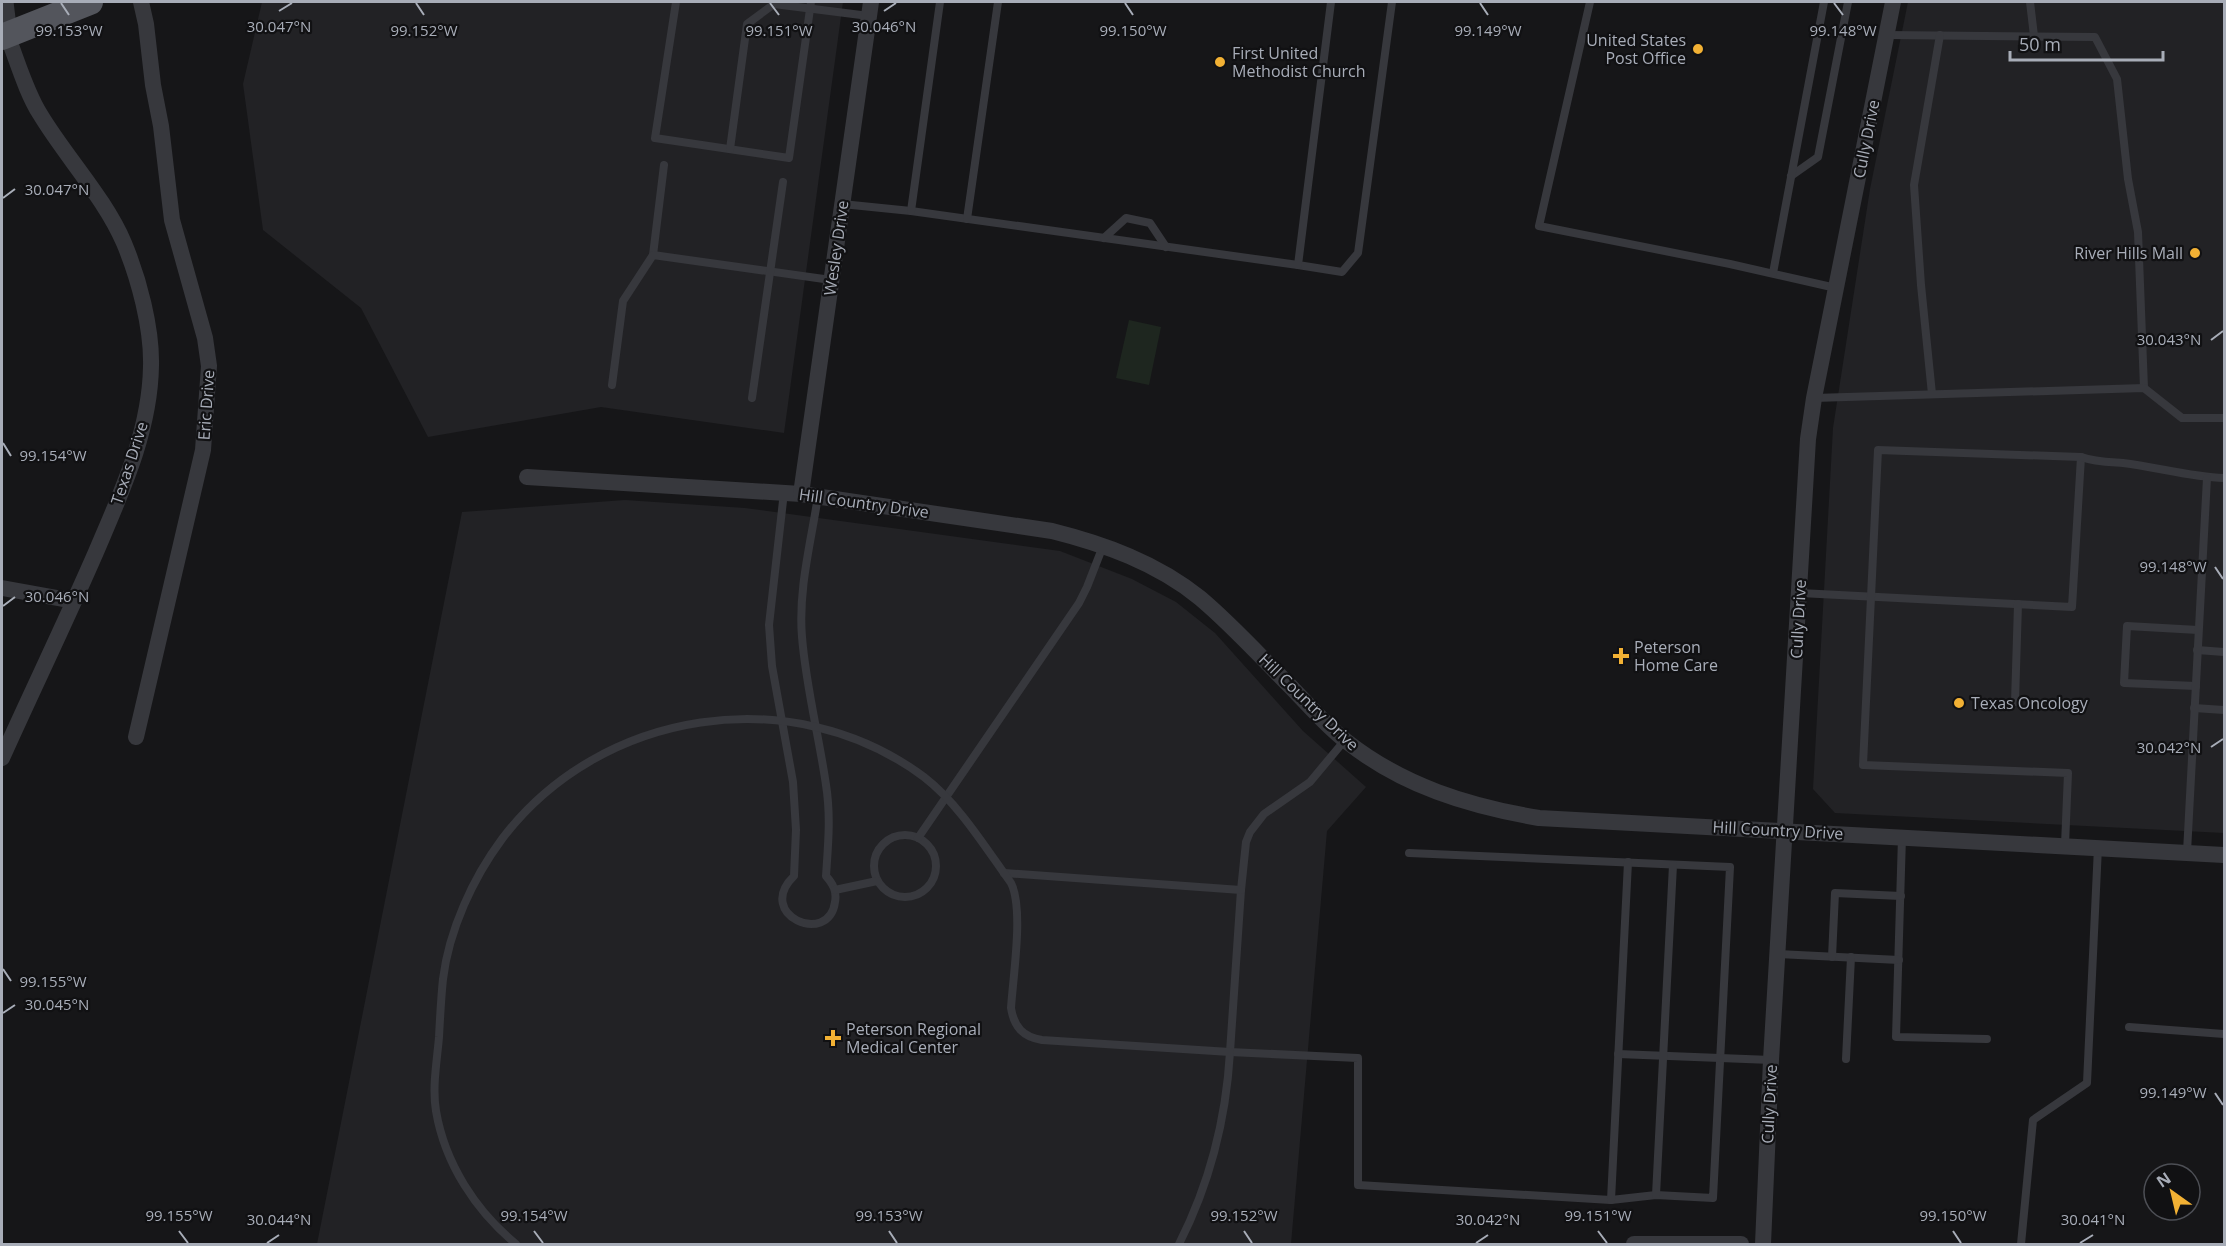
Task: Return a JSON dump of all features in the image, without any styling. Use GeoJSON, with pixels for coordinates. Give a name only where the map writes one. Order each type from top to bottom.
{"type":"FeatureCollection","features":[{"type":"Feature","properties":{"kind":"main road"},"geometry":{"type":"LineString","coordinates":[[4,36],[90,2]]}},
{"type":"Feature","properties":{"kind":"street"},"geometry":{"type":"LineString","coordinates":[[3,2],[4,36]]}},
{"type":"Feature","properties":{"kind":"street","name":"Eric Drive"},"geometry":{"type":"LineString","coordinates":[[136,737],[203,450],[209,366],[205,338],[172,220],[161,126],[141,2]]}},
{"type":"Feature","properties":{"kind":"street","name":"Cully Drive"},"geometry":{"type":"LineString","coordinates":[[1763,1245],[1771,1060],[1808,439],[1814,398],[1893,2]]}},
{"type":"Feature","properties":{"kind":"street","name":"Wesley Drive"},"geometry":{"type":"LineString","coordinates":[[810,495],[831,280],[870,9]]}},
{"type":"Feature","properties":{"kind":"street","name":"Texas Drive"},"geometry":{"type":"LineString","coordinates":[[2,758],[124,487],[141,436],[152,365],[138,282],[124,242],[112,219],[39,113],[4,36]]}},
{"type":"Feature","properties":{"kind":"street","name":"Hill Country Drive"},"geometry":{"type":"LineString","coordinates":[[527,477],[810,495],[1052,531],[1103,546],[1149,566],[1199,598],[1345,740],[1395,774],[1431,791],[1496,811],[1539,818],[2224,855]]}},
{"type":"Feature","properties":{"kind":"street"},"geometry":{"type":"LineString","coordinates":[[2,588],[74,601]]}},
{"type":"Feature","properties":{"kind":"street"},"geometry":{"type":"LineString","coordinates":[[1634,1245],[1741,1245]]}},
{"type":"Feature","properties":{"kind":"lane"},"geometry":{"type":"LineString","coordinates":[[676,2],[655,138],[789,158],[811,5]]}},
{"type":"Feature","properties":{"kind":"lane"},"geometry":{"type":"LineString","coordinates":[[911,211],[940,2]]}},
{"type":"Feature","properties":{"kind":"lane"},"geometry":{"type":"LineString","coordinates":[[967,219],[998,2]]}},
{"type":"Feature","properties":{"kind":"lane"},"geometry":{"type":"LineString","coordinates":[[1299,266],[1331,2]]}},
{"type":"Feature","properties":{"kind":"lane"},"geometry":{"type":"LineString","coordinates":[[842,204],[911,211],[1342,272],[1358,253],[1392,2]]}},
{"type":"Feature","properties":{"kind":"lane"},"geometry":{"type":"LineString","coordinates":[[1590,2],[1539,226],[1773,273],[1836,288]]}},
{"type":"Feature","properties":{"kind":"lane"},"geometry":{"type":"LineString","coordinates":[[1773,273],[1824,2]]}},
{"type":"Feature","properties":{"kind":"lane"},"geometry":{"type":"LineString","coordinates":[[1791,176],[1818,157],[1848,2]]}},
{"type":"Feature","properties":{"kind":"lane"},"geometry":{"type":"LineString","coordinates":[[2030,2],[2034,36]]}},
{"type":"Feature","properties":{"kind":"lane"},"geometry":{"type":"LineString","coordinates":[[730,149],[747,24],[774,4],[870,9]]}},
{"type":"Feature","properties":{"kind":"lane"},"geometry":{"type":"LineString","coordinates":[[1887,34],[2095,37],[2117,78],[2128,179],[2138,232],[2144,388]]}},
{"type":"Feature","properties":{"kind":"lane"},"geometry":{"type":"LineString","coordinates":[[1932,394],[1914,185],[1941,35]]}},
{"type":"Feature","properties":{"kind":"lane"},"geometry":{"type":"LineString","coordinates":[[612,385],[623,300],[653,255],[663,165]]}},
{"type":"Feature","properties":{"kind":"lane"},"geometry":{"type":"LineString","coordinates":[[752,398],[783,182]]}},
{"type":"Feature","properties":{"kind":"lane"},"geometry":{"type":"LineString","coordinates":[[1104,238],[1126,218],[1150,223],[1166,247]]}},
{"type":"Feature","properties":{"kind":"lane"},"geometry":{"type":"LineString","coordinates":[[653,255],[831,280]]}},
{"type":"Feature","properties":{"kind":"lane"},"geometry":{"type":"LineString","coordinates":[[1814,398],[2144,388],[2182,418],[2224,418]]}},
{"type":"Feature","properties":{"kind":"lane"},"geometry":{"type":"LineString","coordinates":[[2065,845],[2068,773],[1863,765],[1878,450],[2081,457],[2096,462],[2122,463],[2207,478],[2224,478]]}},
{"type":"Feature","properties":{"kind":"lane"},"geometry":{"type":"LineString","coordinates":[[1800,593],[2072,607],[2081,457]]}},
{"type":"Feature","properties":{"kind":"lane"},"geometry":{"type":"LineString","coordinates":[[2187,852],[2207,478]]}},
{"type":"Feature","properties":{"kind":"lane"},"geometry":{"type":"LineString","coordinates":[[784,492],[769,625],[770,646],[796,811],[794,876],[787,882],[783,891],[784,909],[789,917],[797,922],[816,924],[831,914],[836,898],[835,890],[826,876],[829,809],[823,763],[814,726],[802,638],[801,619],[810,495]]}},
{"type":"Feature","properties":{"kind":"lane"},"geometry":{"type":"LineString","coordinates":[[918,838],[1079,603],[1103,546]]}},
{"type":"Feature","properties":{"kind":"lane"},"geometry":{"type":"LineString","coordinates":[[2015,702],[2018,604]]}},
{"type":"Feature","properties":{"kind":"lane"},"geometry":{"type":"LineString","coordinates":[[2196,686],[2124,682],[2127,626],[2199,630]]}},
{"type":"Feature","properties":{"kind":"lane"},"geometry":{"type":"LineString","coordinates":[[2197,650],[2224,652]]}},
{"type":"Feature","properties":{"kind":"lane"},"geometry":{"type":"LineString","coordinates":[[2194,708],[2224,710]]}},
{"type":"Feature","properties":{"kind":"lane"},"geometry":{"type":"LineString","coordinates":[[516,1245],[482,1212],[469,1194],[450,1155],[436,1110],[436,1067],[444,978],[454,932],[467,900],[506,834],[541,797],[579,768],[656,731],[678,725],[735,718],[781,719],[814,726],[860,742],[889,755],[926,778],[946,797],[1004,873],[1016,893],[1018,903],[1011,1008],[1014,1022],[1025,1035],[1042,1040],[1358,1058],[1358,1185],[1611,1200],[1656,1195],[1713,1198],[1730,867],[1409,853]]}},
{"type":"Feature","properties":{"kind":"lane"},"geometry":{"type":"LineString","coordinates":[[1179,1245],[1197,1205],[1215,1153],[1225,1108],[1246,842],[1256,823],[1264,814],[1310,782],[1345,740]]}},
{"type":"Feature","properties":{"kind":"lane"},"geometry":{"type":"LineString","coordinates":[[903,835],[918,838],[930,847],[936,865],[931,884],[924,891],[904,898],[893,896],[877,881],[874,860],[878,850],[885,842],[903,835]]}},
{"type":"Feature","properties":{"kind":"lane"},"geometry":{"type":"LineString","coordinates":[[1902,836],[1896,1036],[1987,1039]]}},
{"type":"Feature","properties":{"kind":"lane"},"geometry":{"type":"LineString","coordinates":[[2021,1245],[2033,1120],[2087,1083],[2098,847]]}},
{"type":"Feature","properties":{"kind":"lane"},"geometry":{"type":"LineString","coordinates":[[1611,1200],[1628,862]]}},
{"type":"Feature","properties":{"kind":"lane"},"geometry":{"type":"LineString","coordinates":[[1656,1195],[1673,865]]}},
{"type":"Feature","properties":{"kind":"lane"},"geometry":{"type":"LineString","coordinates":[[1004,873],[1241,890]]}},
{"type":"Feature","properties":{"kind":"lane"},"geometry":{"type":"LineString","coordinates":[[835,890],[877,881]]}},
{"type":"Feature","properties":{"kind":"lane"},"geometry":{"type":"LineString","coordinates":[[1832,957],[1835,893],[1901,896]]}},
{"type":"Feature","properties":{"kind":"lane"},"geometry":{"type":"LineString","coordinates":[[1778,954],[1899,960]]}},
{"type":"Feature","properties":{"kind":"lane"},"geometry":{"type":"LineString","coordinates":[[1846,1059],[1851,957]]}},
{"type":"Feature","properties":{"kind":"lane"},"geometry":{"type":"LineString","coordinates":[[2129,1027],[2224,1034]]}},
{"type":"Feature","properties":{"kind":"lane"},"geometry":{"type":"LineString","coordinates":[[1618,1054],[1771,1060]]}},
{"type":"Feature","properties":{"kind":"shaded area"},"geometry":{"type":"Polygon","coordinates":[[[262,2],[843,2],[784,433],[601,407],[428,437],[361,308],[263,230],[243,84],[262,2]]]}},
{"type":"Feature","properties":{"kind":"shaded area"},"geometry":{"type":"Polygon","coordinates":[[[1908,2],[2224,2],[2224,833],[1835,813],[1813,789],[1833,428],[1870,189],[1908,2]]]}},
{"type":"Feature","properties":{"kind":"shaded area"},"geometry":{"type":"Polygon","coordinates":[[[1129,320],[1161,327],[1149,385],[1116,378],[1129,320]]]}},
{"type":"Feature","properties":{"kind":"shaded area","name":"Peterson Regional Medical Center"},"geometry":{"type":"Polygon","coordinates":[[[625,500],[745,508],[1060,551],[1132,579],[1176,602],[1215,633],[1303,731],[1366,787],[1327,831],[1291,1244],[317,1244],[462,512],[625,500]]]}},
{"type":"Feature","properties":{"kind":"place","name":"United States Post Office"},"geometry":{"type":"Point","coordinates":[1698,49]}},
{"type":"Feature","properties":{"kind":"place","name":"First United Methodist Church"},"geometry":{"type":"Point","coordinates":[1220,62]}},
{"type":"Feature","properties":{"kind":"place","name":"River Hills Mall"},"geometry":{"type":"Point","coordinates":[2195,253]}},
{"type":"Feature","properties":{"kind":"place","name":"Peterson Home Care"},"geometry":{"type":"Point","coordinates":[1621,656]}},
{"type":"Feature","properties":{"kind":"place","name":"Texas Oncology"},"geometry":{"type":"Point","coordinates":[1959,703]}},
{"type":"Feature","properties":{"kind":"place","name":"Peterson Regional Medical Center"},"geometry":{"type":"Point","coordinates":[833,1038]}}]}
